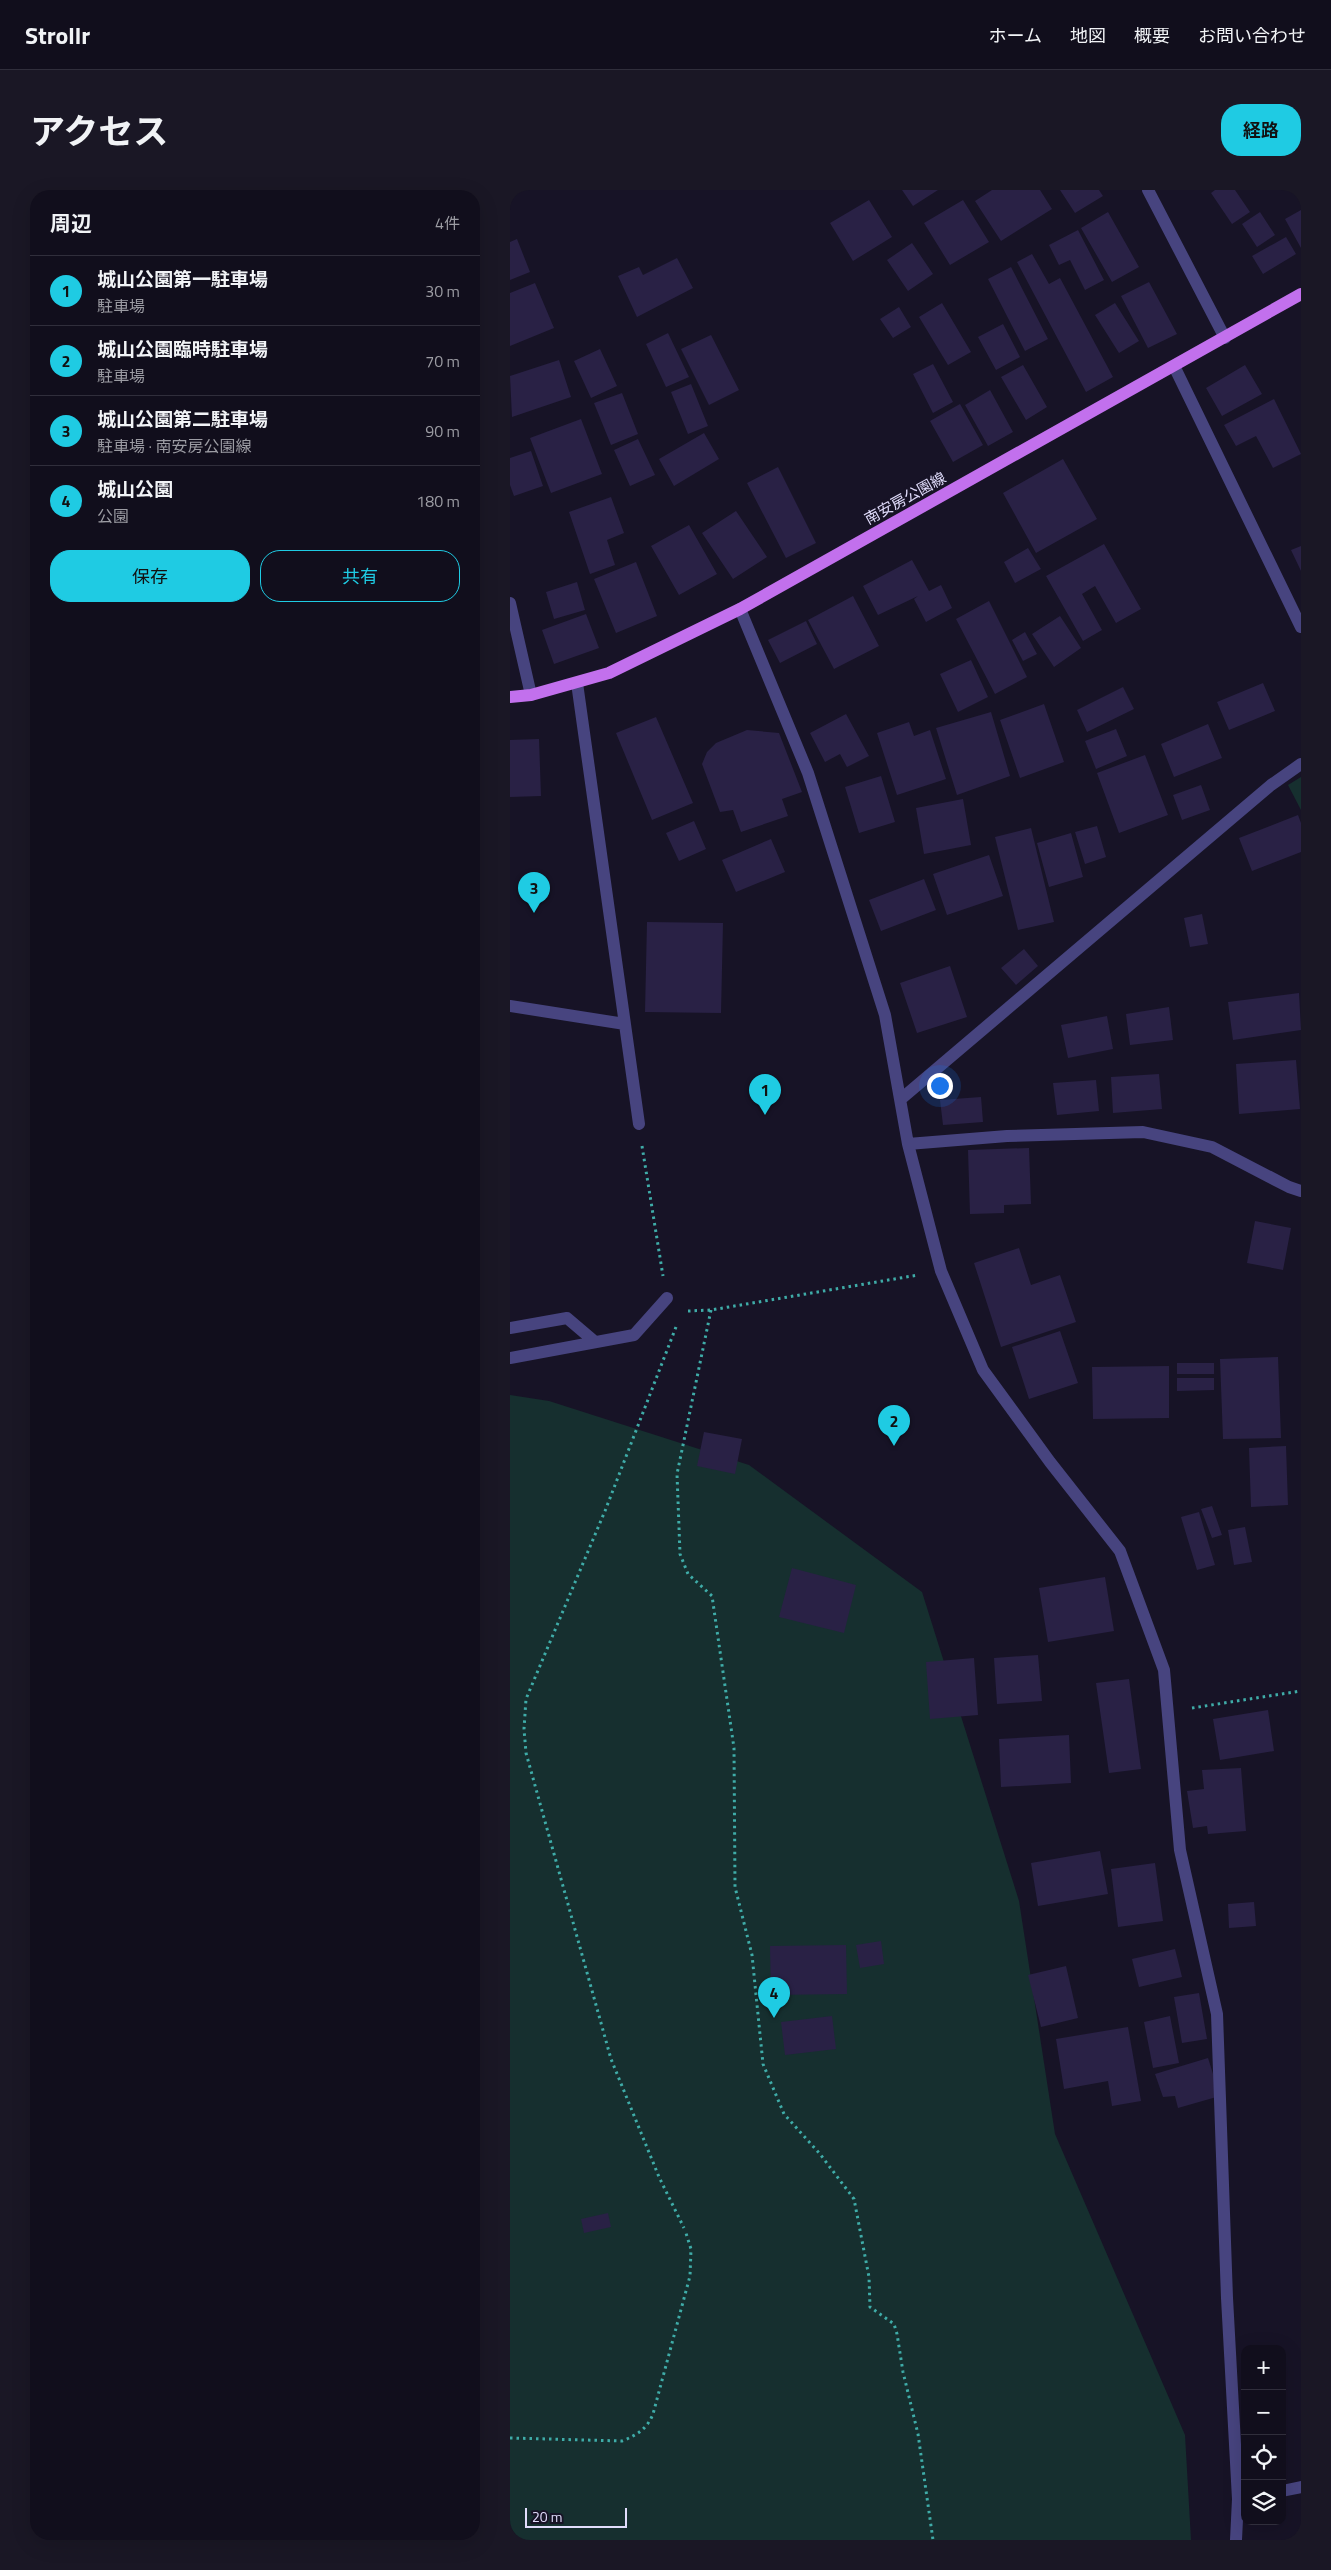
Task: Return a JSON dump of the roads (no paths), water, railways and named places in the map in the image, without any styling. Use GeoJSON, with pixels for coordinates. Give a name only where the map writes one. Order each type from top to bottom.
{"type":"FeatureCollection","features":[{"type":"Feature","properties":{"kind":"main road","name":"南安房公園線"},"geometry":{"type":"LineString","coordinates":[[510,697],[531,694],[609,674],[740,609],[1301,294]]}},
{"type":"Feature","properties":{"kind":"street"},"geometry":{"type":"LineString","coordinates":[[1148,190],[1225,338]]}},
{"type":"Feature","properties":{"kind":"street"},"geometry":{"type":"LineString","coordinates":[[1174,366],[1301,627]]}},
{"type":"Feature","properties":{"kind":"street"},"geometry":{"type":"LineString","coordinates":[[510,603],[531,694]]}},
{"type":"Feature","properties":{"kind":"street"},"geometry":{"type":"LineString","coordinates":[[740,609],[808,772],[885,1015],[908,1144],[941,1271],[983,1370],[1050,1462],[1120,1550],[1164,1670],[1180,1850],[1217,2014],[1227,2298],[1241,2485]]}},
{"type":"Feature","properties":{"kind":"street"},"geometry":{"type":"LineString","coordinates":[[576,683],[639,1124]]}},
{"type":"Feature","properties":{"kind":"street"},"geometry":{"type":"LineString","coordinates":[[901,1099],[1264,791],[1301,764]]}},
{"type":"Feature","properties":{"kind":"street"},"geometry":{"type":"LineString","coordinates":[[510,1006],[625,1024]]}},
{"type":"Feature","properties":{"kind":"street"},"geometry":{"type":"LineString","coordinates":[[908,1144],[1007,1136],[1143,1132],[1212,1147],[1288,1187],[1301,1191]]}},
{"type":"Feature","properties":{"kind":"street"},"geometry":{"type":"LineString","coordinates":[[510,1358],[634,1335],[666,1298]]}},
{"type":"Feature","properties":{"kind":"street"},"geometry":{"type":"LineString","coordinates":[[510,1328],[567,1318],[594,1341]]}},
{"type":"Feature","properties":{"kind":"street"},"geometry":{"type":"LineString","coordinates":[[1286,2489],[1301,2487]]}},
{"type":"Feature","properties":{"kind":"street"},"geometry":{"type":"LineString","coordinates":[[1236,2540],[1241,2505]]}},
{"type":"Feature","properties":{"kind":"place","name":"城山公園第二駐車場"},"geometry":{"type":"Point","coordinates":[534,913]}},
{"type":"Feature","properties":{"kind":"place","name":"城山公園第一駐車場"},"geometry":{"type":"Point","coordinates":[765,1115]}},
{"type":"Feature","properties":{"kind":"place","name":"城山公園臨時駐車場"},"geometry":{"type":"Point","coordinates":[894,1446]}},
{"type":"Feature","properties":{"kind":"place","name":"城山公園"},"geometry":{"type":"Point","coordinates":[774,2018]}}]}
